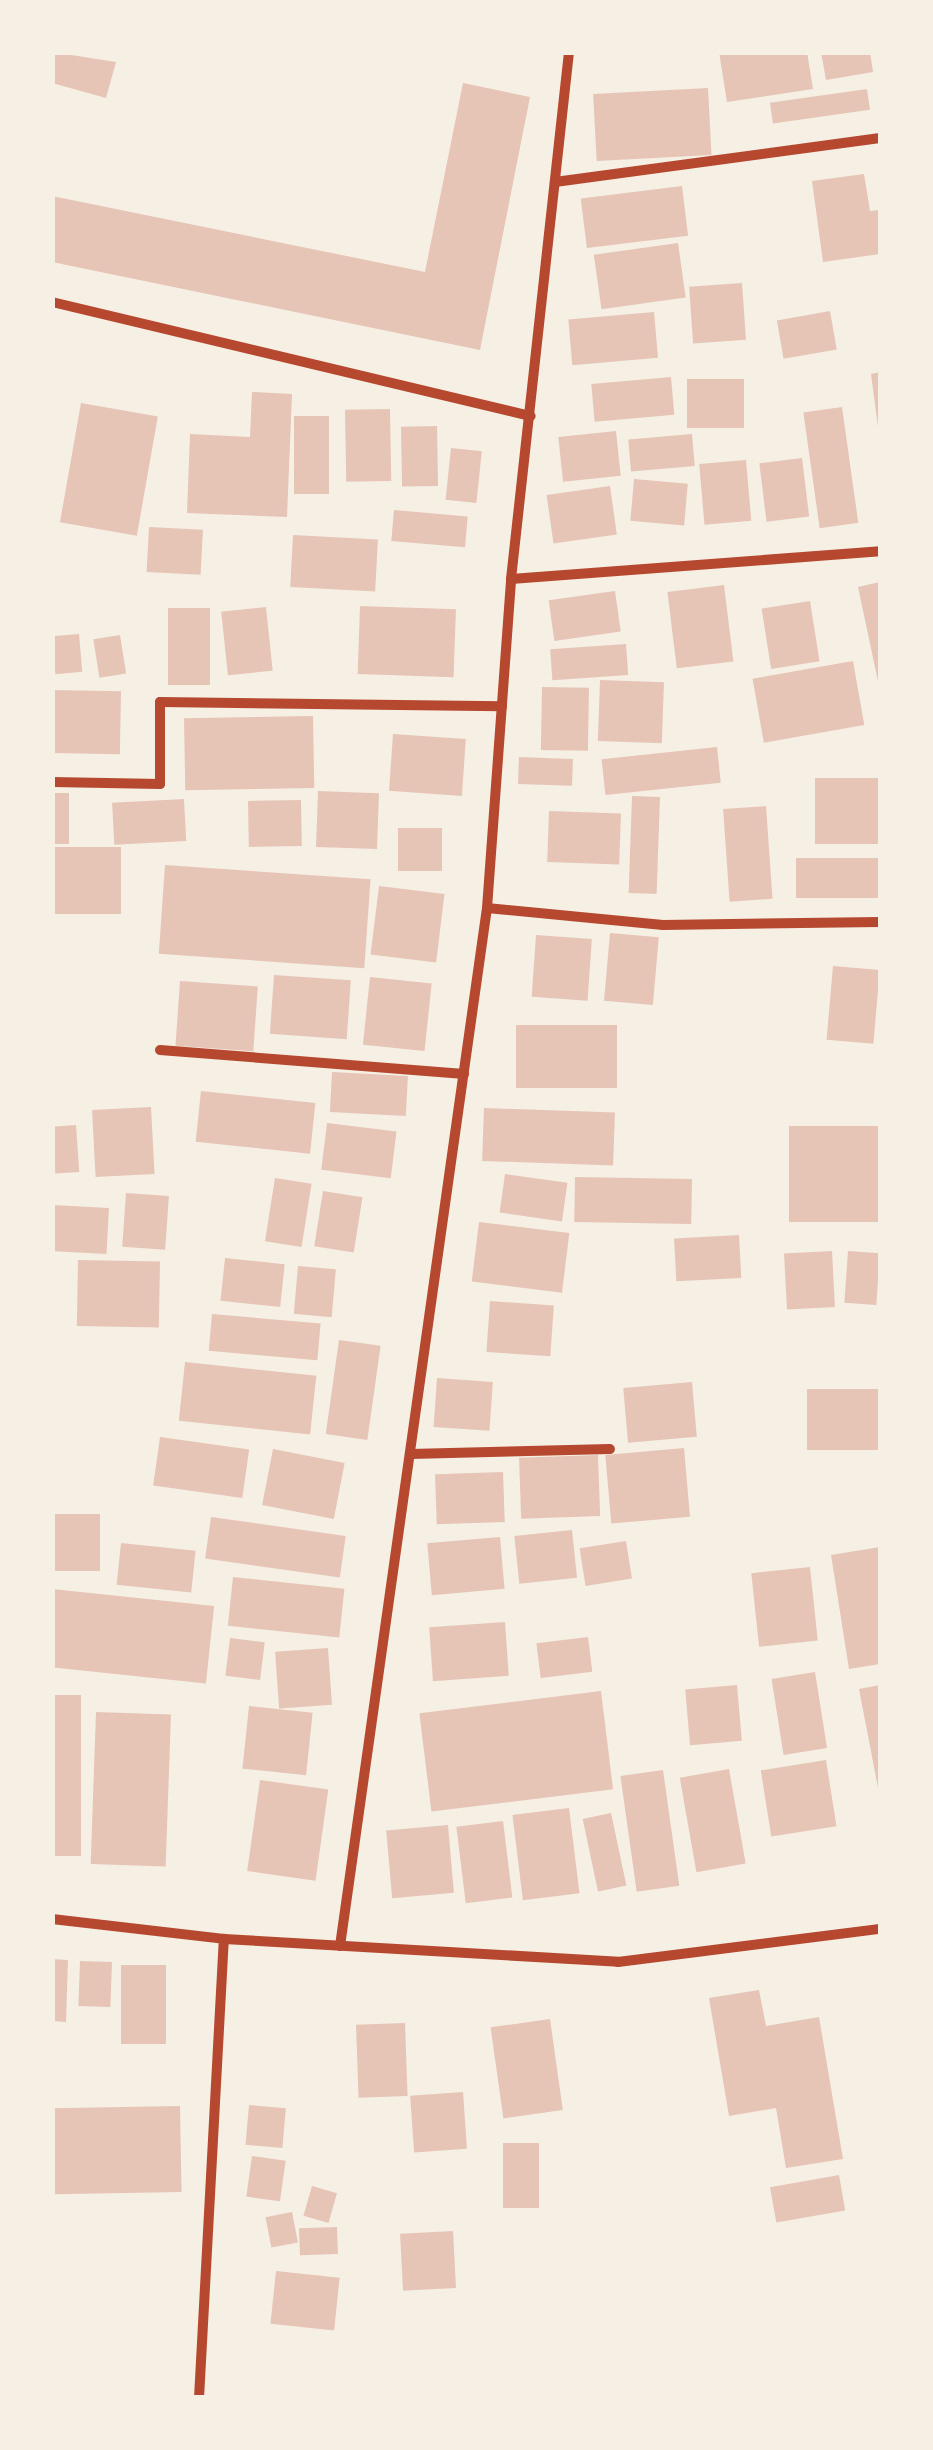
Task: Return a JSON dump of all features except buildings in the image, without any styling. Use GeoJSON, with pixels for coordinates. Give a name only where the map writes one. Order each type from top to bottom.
{"type":"FeatureCollection","features":[{"type":"Feature","properties":{"kind":"street"},"geometry":{"type":"LineString","coordinates":[[340,1946],[487,908],[512,579],[568,52]]}},
{"type":"Feature","properties":{"kind":"street"},"geometry":{"type":"LineString","coordinates":[[555,182],[880,138]]}},
{"type":"Feature","properties":{"kind":"street"},"geometry":{"type":"LineString","coordinates":[[52,302],[532,416]]}},
{"type":"Feature","properties":{"kind":"street"},"geometry":{"type":"LineString","coordinates":[[512,579],[880,552]]}},
{"type":"Feature","properties":{"kind":"street"},"geometry":{"type":"LineString","coordinates":[[52,782],[160,784],[160,702],[502,706]]}},
{"type":"Feature","properties":{"kind":"street"},"geometry":{"type":"LineString","coordinates":[[487,908],[664,925],[880,922]]}},
{"type":"Feature","properties":{"kind":"street"},"geometry":{"type":"LineString","coordinates":[[160,1050],[464,1074]]}},
{"type":"Feature","properties":{"kind":"street"},"geometry":{"type":"LineString","coordinates":[[410,1454],[610,1448]]}},
{"type":"Feature","properties":{"kind":"street"},"geometry":{"type":"LineString","coordinates":[[52,1919],[224,1938],[618,1962],[880,1928]]}},
{"type":"Feature","properties":{"kind":"street"},"geometry":{"type":"LineString","coordinates":[[198,2398],[224,1938]]}}]}
